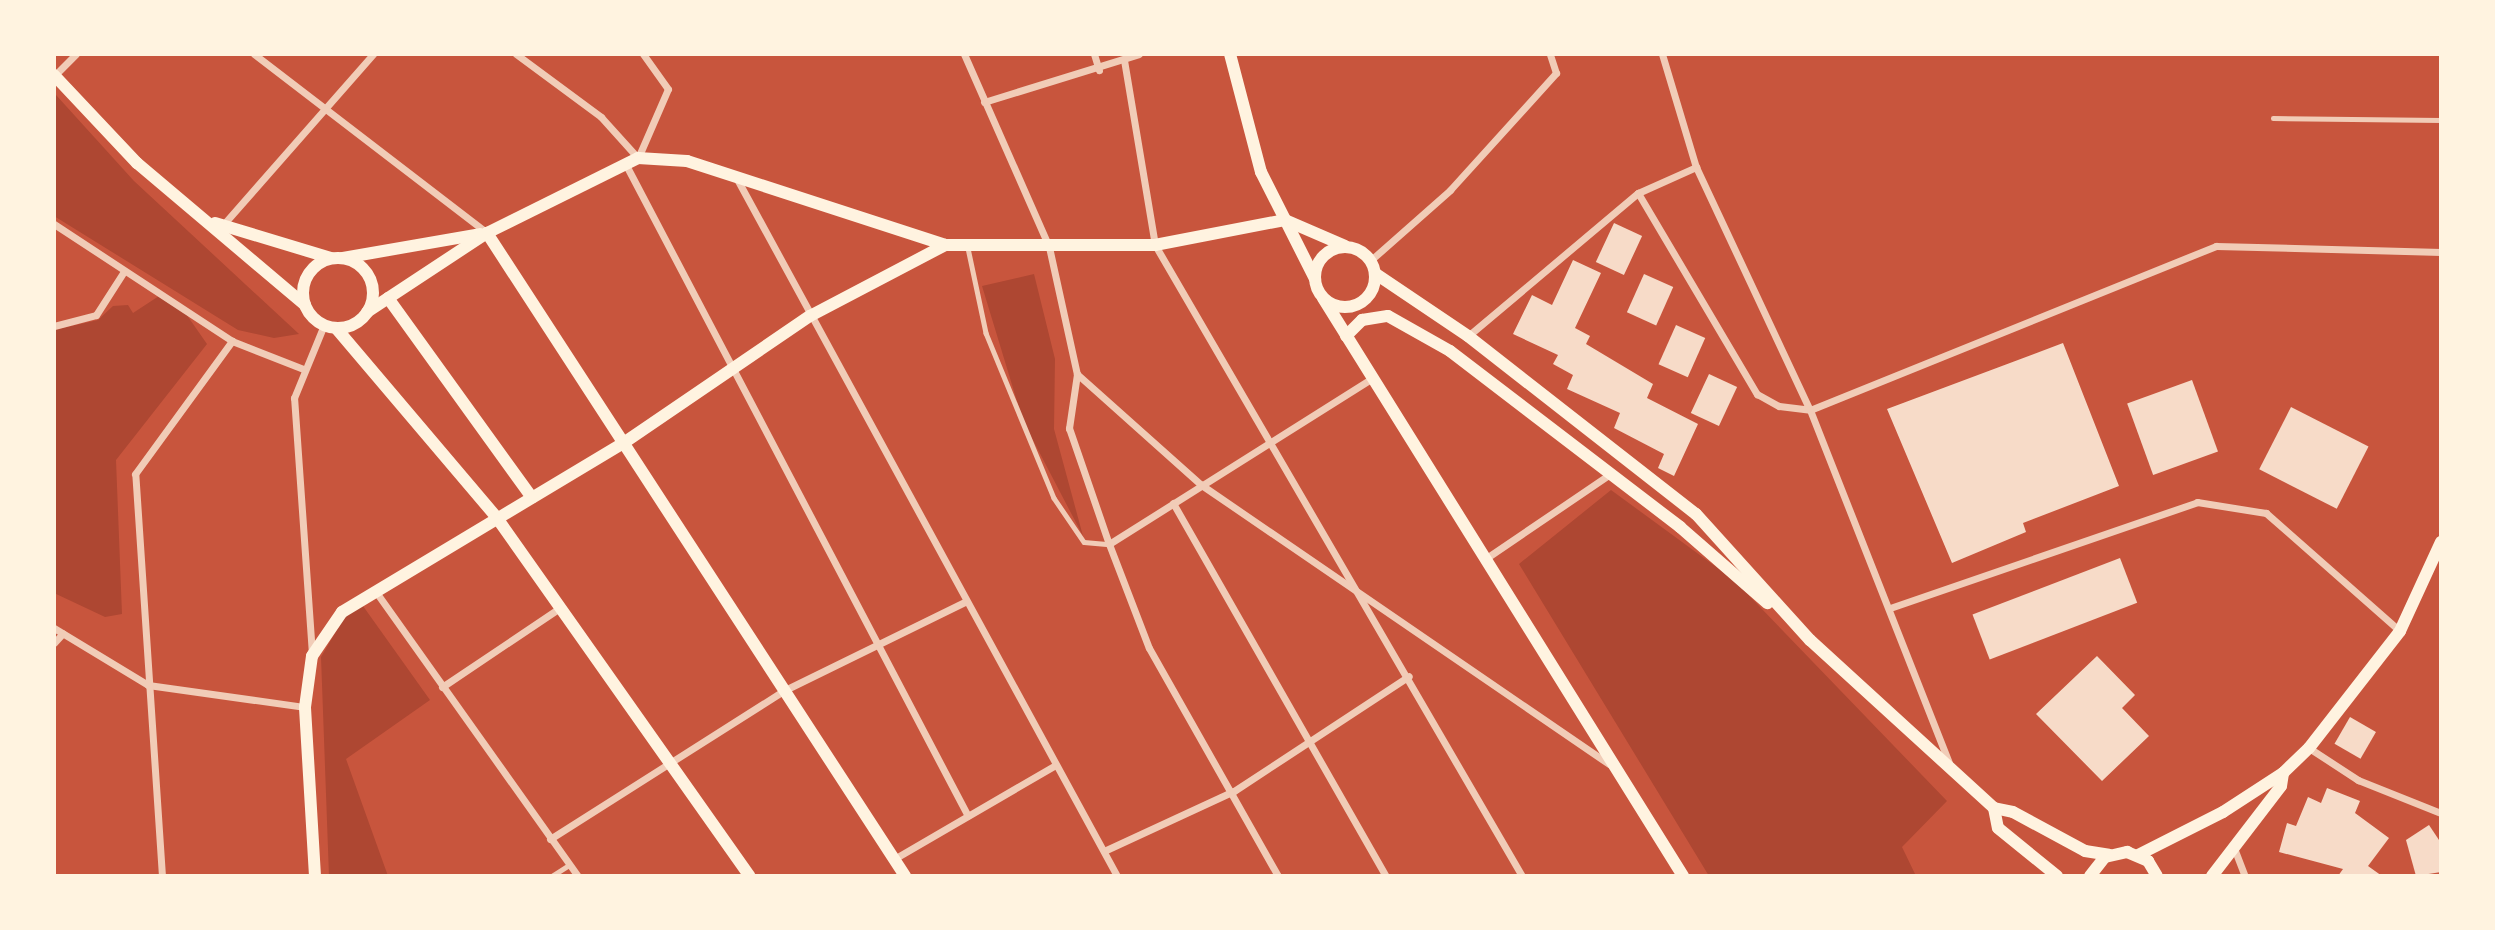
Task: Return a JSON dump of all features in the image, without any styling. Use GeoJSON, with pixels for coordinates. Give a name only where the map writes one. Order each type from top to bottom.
{"type":"FeatureCollection","features":[{"type":"Feature","properties":{"kind":"main road"},"geometry":{"type":"LineString","coordinates":[[1230,54],[1261,172],[1323,298],[1683,876]]}},
{"type":"Feature","properties":{"kind":"main road"},"geometry":{"type":"LineString","coordinates":[[54,75],[137,163],[330,326],[497,518],[672,760],[750,876]]}},
{"type":"Feature","properties":{"kind":"main road"},"geometry":{"type":"LineString","coordinates":[[330,326],[367,312],[487,233],[638,158],[687,161],[945,245],[1155,245],[1284,220],[1346,246],[1371,260],[1376,274],[1468,336],[1696,514],[1810,640]]}},
{"type":"Feature","properties":{"kind":"main road"},"geometry":{"type":"LineString","coordinates":[[208,221],[337,258],[370,278],[367,312]]}},
{"type":"Feature","properties":{"kind":"main road"},"geometry":{"type":"LineString","coordinates":[[305,305],[305,278],[337,258],[487,233]]}},
{"type":"Feature","properties":{"kind":"main road"},"geometry":{"type":"LineString","coordinates":[[487,233],[905,876]]}},
{"type":"Feature","properties":{"kind":"main road"},"geometry":{"type":"LineString","coordinates":[[315,876],[305,707],[312,656],[342,612],[625,442],[732,365],[810,316],[945,245]]}},
{"type":"Feature","properties":{"kind":"main road"},"geometry":{"type":"LineString","coordinates":[[1315,279],[1326,253],[1346,246]]}},
{"type":"Feature","properties":{"kind":"main road"},"geometry":{"type":"LineString","coordinates":[[1363,302],[1376,274]]}},
{"type":"Feature","properties":{"kind":"main road"},"geometry":{"type":"LineString","coordinates":[[388,298],[532,498]]}},
{"type":"Feature","properties":{"kind":"main road"},"geometry":{"type":"LineString","coordinates":[[1323,298],[1341,307],[1363,302],[1450,351],[1610,474],[1810,640],[1994,808],[2085,851],[2109,855],[2138,855],[2283,773]]}},
{"type":"Feature","properties":{"kind":"main road"},"geometry":{"type":"LineString","coordinates":[[1346,336],[1362,320],[1388,316]]}},
{"type":"Feature","properties":{"kind":"main road"},"geometry":{"type":"LineString","coordinates":[[2212,876],[2283,773],[2309,748],[2400,631],[2441,542]]}},
{"type":"Feature","properties":{"kind":"main road"},"geometry":{"type":"LineString","coordinates":[[1994,808],[1998,828],[2057,876]]}},
{"type":"Feature","properties":{"kind":"main road"},"geometry":{"type":"LineString","coordinates":[[2090,876],[2109,855]]}},
{"type":"Feature","properties":{"kind":"main road"},"geometry":{"type":"LineString","coordinates":[[2138,855],[2157,876]]}},
{"type":"Feature","properties":{"kind":"street"},"geometry":{"type":"LineString","coordinates":[[54,75],[76,54]]}},
{"type":"Feature","properties":{"kind":"street"},"geometry":{"type":"LineString","coordinates":[[254,54],[322,110],[487,233]]}},
{"type":"Feature","properties":{"kind":"street"},"geometry":{"type":"LineString","coordinates":[[222,226],[373,54]]}},
{"type":"Feature","properties":{"kind":"street"},"geometry":{"type":"LineString","coordinates":[[516,54],[601,117],[638,158],[668,89],[643,54]]}},
{"type":"Feature","properties":{"kind":"street"},"geometry":{"type":"LineString","coordinates":[[964,54],[1049,247],[1077,373],[1069,428],[1109,544],[1149,648],[1234,791],[1278,876]]}},
{"type":"Feature","properties":{"kind":"street"},"geometry":{"type":"LineString","coordinates":[[1094,54],[1099,69]]}},
{"type":"Feature","properties":{"kind":"street"},"geometry":{"type":"LineString","coordinates":[[984,102],[1099,69],[1139,54]]}},
{"type":"Feature","properties":{"kind":"street"},"geometry":{"type":"LineString","coordinates":[[1371,260],[1450,190],[1556,73],[1550,54]]}},
{"type":"Feature","properties":{"kind":"street"},"geometry":{"type":"LineString","coordinates":[[1662,54],[1696,167],[1810,410],[1952,771]]}},
{"type":"Feature","properties":{"kind":"street"},"geometry":{"type":"LineString","coordinates":[[1124,60],[1155,245],[1271,440],[1359,597],[1409,676],[1522,876]]}},
{"type":"Feature","properties":{"kind":"street"},"geometry":{"type":"LineString","coordinates":[[625,165],[968,816]]}},
{"type":"Feature","properties":{"kind":"street"},"geometry":{"type":"LineString","coordinates":[[1468,336],[1638,193],[1696,167]]}},
{"type":"Feature","properties":{"kind":"street"},"geometry":{"type":"LineString","coordinates":[[735,175],[1054,766],[1104,851],[1114,875]]}},
{"type":"Feature","properties":{"kind":"street"},"geometry":{"type":"LineString","coordinates":[[1638,193],[1757,394],[1779,406],[1810,410],[2216,246],[2441,252]]}},
{"type":"Feature","properties":{"kind":"street"},"geometry":{"type":"LineString","coordinates":[[54,224],[123,273],[232,341],[303,369]]}},
{"type":"Feature","properties":{"kind":"street"},"geometry":{"type":"LineString","coordinates":[[54,326],[96,315],[123,273]]}},
{"type":"Feature","properties":{"kind":"street"},"geometry":{"type":"LineString","coordinates":[[312,656],[294,398],[303,369],[330,326]]}},
{"type":"Feature","properties":{"kind":"street"},"geometry":{"type":"LineString","coordinates":[[162,876],[135,474],[232,341]]}},
{"type":"Feature","properties":{"kind":"street"},"geometry":{"type":"LineString","coordinates":[[1077,373],[1200,484],[1359,597],[1619,770]]}},
{"type":"Feature","properties":{"kind":"street"},"geometry":{"type":"LineString","coordinates":[[1109,544],[1200,484],[1371,379]]}},
{"type":"Feature","properties":{"kind":"street"},"geometry":{"type":"LineString","coordinates":[[1485,559],[1610,474]]}},
{"type":"Feature","properties":{"kind":"street"},"geometry":{"type":"LineString","coordinates":[[1890,608],[2197,502],[2266,513],[2400,631]]}},
{"type":"Feature","properties":{"kind":"street"},"geometry":{"type":"LineString","coordinates":[[1173,503],[1386,876]]}},
{"type":"Feature","properties":{"kind":"street"},"geometry":{"type":"LineString","coordinates":[[376,592],[578,876]]}},
{"type":"Feature","properties":{"kind":"street"},"geometry":{"type":"LineString","coordinates":[[550,839],[785,690],[876,641],[965,602]]}},
{"type":"Feature","properties":{"kind":"street"},"geometry":{"type":"LineString","coordinates":[[442,687],[561,607]]}},
{"type":"Feature","properties":{"kind":"street"},"geometry":{"type":"LineString","coordinates":[[54,628],[148,685],[305,707]]}},
{"type":"Feature","properties":{"kind":"street"},"geometry":{"type":"LineString","coordinates":[[54,643],[63,633]]}},
{"type":"Feature","properties":{"kind":"street"},"geometry":{"type":"LineString","coordinates":[[1104,851],[1234,791],[1409,676]]}},
{"type":"Feature","properties":{"kind":"street"},"geometry":{"type":"LineString","coordinates":[[2309,748],[2358,780],[2441,813]]}},
{"type":"Feature","properties":{"kind":"street"},"geometry":{"type":"LineString","coordinates":[[894,859],[1054,766]]}},
{"type":"Feature","properties":{"kind":"street"},"geometry":{"type":"LineString","coordinates":[[2234,847],[2245,876]]}},
{"type":"Feature","properties":{"kind":"lane"},"geometry":{"type":"LineString","coordinates":[[2273,118],[2441,120]]}},
{"type":"Feature","properties":{"kind":"lane"},"geometry":{"type":"LineString","coordinates":[[968,247],[986,333],[1054,498],[1084,542],[1109,544]]}},
{"type":"Feature","properties":{"kind":"lane"},"geometry":{"type":"LineString","coordinates":[[552,876],[570,865]]}},
{"type":"Feature","properties":{"kind":"shaded area"},"geometry":{"type":"Polygon","coordinates":[[[56,95],[134,181],[299,334],[274,338],[238,330],[54,216],[56,95]]]}},
{"type":"Feature","properties":{"kind":"shaded area"},"geometry":{"type":"Polygon","coordinates":[[[1034,274],[1055,359],[1054,429],[1083,536],[1023,421],[982,286],[1034,274]]]}},
{"type":"Feature","properties":{"kind":"shaded area"},"geometry":{"type":"Polygon","coordinates":[[[159,296],[184,311],[207,344],[116,460],[122,614],[105,617],[54,593],[54,330],[98,320],[113,306],[128,305],[133,313],[159,296]]]}},
{"type":"Feature","properties":{"kind":"shaded area"},"geometry":{"type":"Polygon","coordinates":[[[1611,490],[1734,580],[1947,801],[1902,847],[1916,876],[1709,876],[1519,564],[1611,490]]]}},
{"type":"Feature","properties":{"kind":"shaded area"},"geometry":{"type":"Polygon","coordinates":[[[363,606],[430,700],[346,759],[388,876],[329,876],[321,657],[345,616],[363,606]]]}},
{"type":"Feature","properties":{"kind":"building"},"geometry":{"type":"Polygon","coordinates":[[[1614,223],[1642,236],[1624,275],[1596,262],[1614,223]]]}},
{"type":"Feature","properties":{"kind":"building"},"geometry":{"type":"Polygon","coordinates":[[[1573,260],[1601,273],[1575,328],[1590,336],[1586,344],[1653,384],[1647,398],[1698,424],[1674,476],[1658,468],[1664,454],[1614,428],[1620,413],[1567,389],[1573,375],[1553,364],[1558,355],[1513,334],[1532,295],[1552,305],[1573,260]]]}},
{"type":"Feature","properties":{"kind":"building"},"geometry":{"type":"Polygon","coordinates":[[[1644,274],[1673,287],[1656,325],[1627,312],[1644,274]]]}},
{"type":"Feature","properties":{"kind":"building"},"geometry":{"type":"Polygon","coordinates":[[[1676,325],[1705,338],[1688,377],[1659,364],[1676,325]]]}},
{"type":"Feature","properties":{"kind":"building"},"geometry":{"type":"Polygon","coordinates":[[[2063,343],[2119,486],[2023,523],[2026,532],[1952,563],[1887,409],[2063,343]]]}},
{"type":"Feature","properties":{"kind":"building"},"geometry":{"type":"Polygon","coordinates":[[[1709,374],[1737,387],[1719,426],[1691,413],[1709,374]]]}},
{"type":"Feature","properties":{"kind":"building"},"geometry":{"type":"Polygon","coordinates":[[[2192,380],[2218,451],[2153,475],[2127,404],[2192,380]]]}},
{"type":"Feature","properties":{"kind":"building"},"geometry":{"type":"Polygon","coordinates":[[[2291,407],[2369,446],[2337,509],[2259,469],[2291,407]]]}},
{"type":"Feature","properties":{"kind":"building"},"geometry":{"type":"Polygon","coordinates":[[[2120,558],[2137,603],[1990,659],[1972,615],[2120,558]]]}},
{"type":"Feature","properties":{"kind":"building"},"geometry":{"type":"Polygon","coordinates":[[[2097,656],[2135,695],[2122,708],[2149,736],[2102,781],[2036,714],[2097,656]]]}},
{"type":"Feature","properties":{"kind":"building"},"geometry":{"type":"Polygon","coordinates":[[[2350,717],[2376,732],[2360,759],[2334,744],[2350,717]]]}},
{"type":"Feature","properties":{"kind":"building"},"geometry":{"type":"Polygon","coordinates":[[[2327,788],[2360,801],[2355,813],[2389,838],[2368,866],[2382,876],[2338,876],[2343,869],[2279,852],[2287,823],[2296,826],[2308,797],[2321,803],[2327,788]]]}},
{"type":"Feature","properties":{"kind":"building"},"geometry":{"type":"Polygon","coordinates":[[[2429,825],[2441,843],[2441,872],[2416,876],[2406,840],[2429,825]]]}}]}
